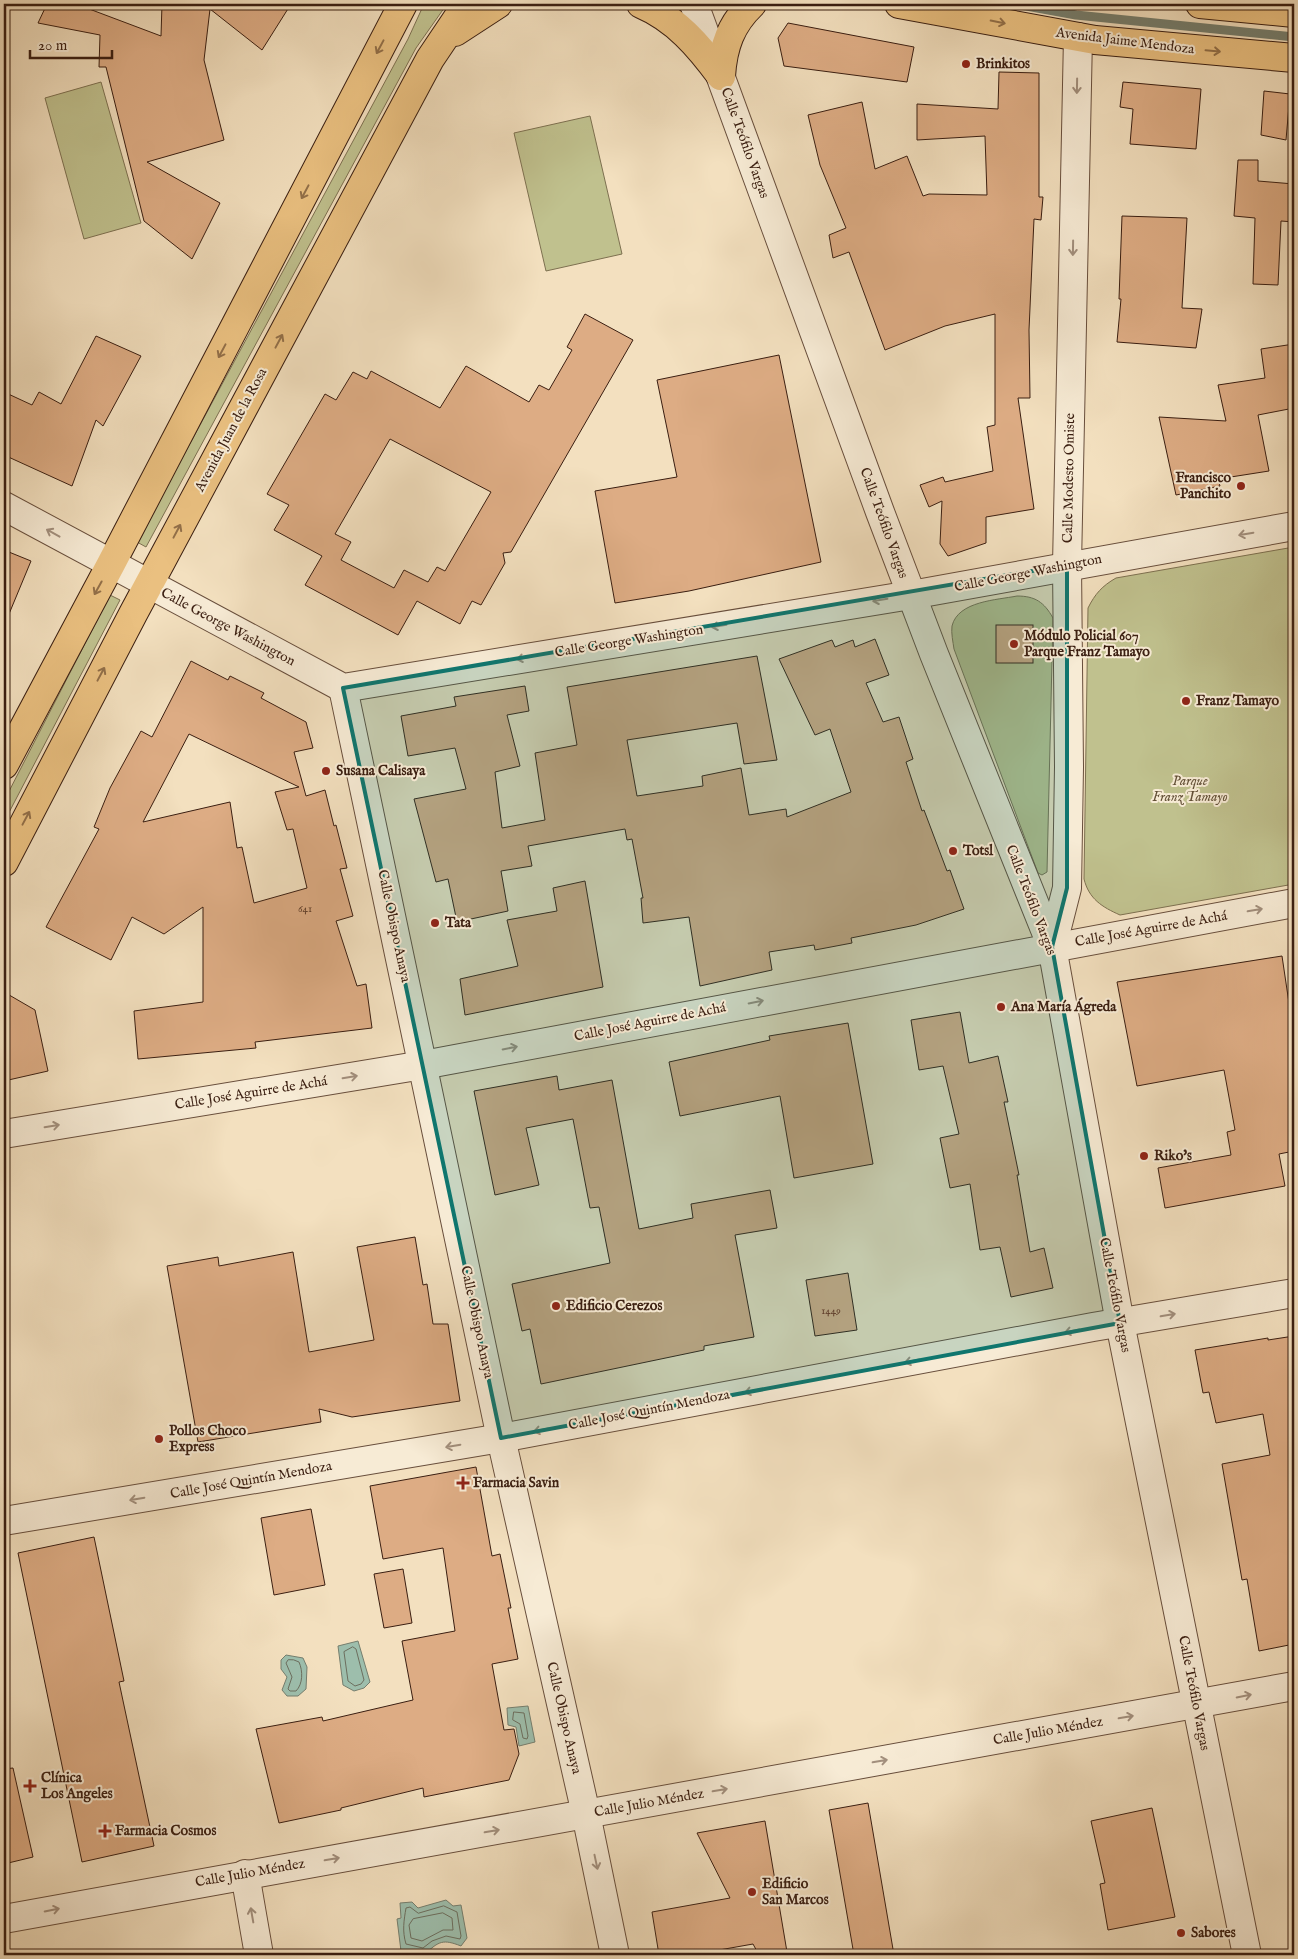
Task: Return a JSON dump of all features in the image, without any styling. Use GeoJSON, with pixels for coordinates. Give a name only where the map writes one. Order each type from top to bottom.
{"type":"FeatureCollection","features":[{"type":"Feature","properties":{"kind":"main road"},"geometry":{"type":"LineString","coordinates":[[4,765],[403,4]]}},
{"type":"Feature","properties":{"kind":"main road","name":"Avenida Juan de la Rosa"},"geometry":{"type":"LineString","coordinates":[[4,862],[149,584],[430,59],[467,4]]}},
{"type":"Feature","properties":{"kind":"main road"},"geometry":{"type":"LineString","coordinates":[[430,59],[457,29],[498,4]]}},
{"type":"Feature","properties":{"kind":"main road"},"geometry":{"type":"LineString","coordinates":[[641,4],[679,26],[702,49],[721,76]]}},
{"type":"Feature","properties":{"kind":"main road"},"geometry":{"type":"LineString","coordinates":[[721,76],[722,54],[729,34],[740,16],[752,4]]}},
{"type":"Feature","properties":{"kind":"main road","name":"Avenida Jaime Mendoza"},"geometry":{"type":"LineString","coordinates":[[899,4],[1078,37],[1294,58]]}},
{"type":"Feature","properties":{"kind":"main road"},"geometry":{"type":"LineString","coordinates":[[1200,4],[1294,14]]}},
{"type":"Feature","properties":{"kind":"street","name":"Calle Teófilo Vargas"},"geometry":{"type":"LineString","coordinates":[[694,4],[911,595],[1052,948],[1120,1323],[1247,1955]]}},
{"type":"Feature","properties":{"kind":"street","name":"Calle Modesto Omiste"},"geometry":{"type":"LineString","coordinates":[[1052,948],[1067,888],[1069,767],[1067,565],[1078,37]]}},
{"type":"Feature","properties":{"kind":"street","name":"Calle George Washington"},"geometry":{"type":"LineString","coordinates":[[4,506],[343,688],[911,595],[1067,565],[1294,526]]}},
{"type":"Feature","properties":{"kind":"street","name":"Calle Obispo Anaya"},"geometry":{"type":"LineString","coordinates":[[343,688],[501,1438],[586,1814],[614,1955]]}},
{"type":"Feature","properties":{"kind":"street","name":"Calle José Aguirre de Achá"},"geometry":{"type":"LineString","coordinates":[[4,1134],[423,1065],[1294,903]]}},
{"type":"Feature","properties":{"kind":"street","name":"Calle José Quintín Mendoza"},"geometry":{"type":"LineString","coordinates":[[4,1521],[501,1438],[1120,1323],[1294,1293]]}},
{"type":"Feature","properties":{"kind":"street","name":"Calle Julio Méndez"},"geometry":{"type":"LineString","coordinates":[[4,1919],[1294,1686]]}},
{"type":"Feature","properties":{"kind":"street"},"geometry":{"type":"LineString","coordinates":[[246,1874],[260,1955]]}},
{"type":"Feature","properties":{"kind":"highlighted area"},"geometry":{"type":"Polygon","coordinates":[[[1067,565],[1067,888],[1052,947],[1120,1323],[501,1438],[343,688],[1067,565]]]}},
{"type":"Feature","properties":{"kind":"green space"},"geometry":{"type":"Polygon","coordinates":[[[424,4],[447,4],[416,48],[146,547],[137,542],[408,39],[424,4]]]}},
{"type":"Feature","properties":{"kind":"green space"},"geometry":{"type":"Polygon","coordinates":[[[101,82],[141,223],[84,239],[45,98],[101,82]]]}},
{"type":"Feature","properties":{"kind":"green space"},"geometry":{"type":"Polygon","coordinates":[[[590,116],[622,254],[546,271],[514,133],[590,116]]]}},
{"type":"Feature","properties":{"kind":"green space","name":"Parque Franz Tamayo"},"geometry":{"type":"Polygon","coordinates":[[[1294,547],[1294,884],[1120,915],[1113,912],[1097,902],[1089,892],[1084,879],[1088,608],[1099,591],[1116,578],[1294,547]]]}},
{"type":"Feature","properties":{"kind":"green space"},"geometry":{"type":"Polygon","coordinates":[[[110,595],[120,600],[4,822],[4,801],[110,595]]]}},
{"type":"Feature","properties":{"kind":"green space"},"geometry":{"type":"Polygon","coordinates":[[[1017,596],[1029,597],[1038,601],[1053,618],[1047,872],[1042,875],[1038,873],[954,649],[952,635],[952,626],[962,611],[979,603],[1017,596]]]}},
{"type":"Feature","properties":{"kind":"water"},"geometry":{"type":"Polygon","coordinates":[[[358,1641],[370,1682],[364,1688],[354,1691],[343,1685],[338,1646],[358,1641]]]}},
{"type":"Feature","properties":{"kind":"water"},"geometry":{"type":"Polygon","coordinates":[[[286,1655],[303,1658],[307,1667],[306,1689],[298,1696],[287,1696],[282,1690],[287,1677],[281,1669],[281,1660],[286,1655]]]}},
{"type":"Feature","properties":{"kind":"water"},"geometry":{"type":"Polygon","coordinates":[[[528,1706],[535,1742],[519,1746],[516,1727],[508,1725],[507,1708],[528,1706]]]}},
{"type":"Feature","properties":{"kind":"water"},"geometry":{"type":"Polygon","coordinates":[[[446,1900],[453,1906],[461,1905],[467,1938],[461,1946],[450,1942],[441,1942],[425,1954],[409,1950],[401,1951],[397,1919],[401,1918],[400,1903],[412,1902],[418,1908],[446,1900]]]}},
{"type":"Feature","properties":{"kind":"building"},"geometry":{"type":"Polygon","coordinates":[[[47,4],[76,4],[161,36],[162,4],[291,4],[262,50],[210,9],[204,60],[224,140],[147,162],[220,203],[192,259],[144,221],[106,67],[99,67],[100,35],[38,23],[47,4]]]}},
{"type":"Feature","properties":{"kind":"building"},"geometry":{"type":"Polygon","coordinates":[[[788,23],[914,47],[907,82],[784,66],[778,38],[788,23]]]}},
{"type":"Feature","properties":{"kind":"building"},"geometry":{"type":"Polygon","coordinates":[[[999,72],[1039,73],[1039,197],[1043,197],[1041,220],[1034,219],[1029,330],[1030,398],[1018,398],[1034,509],[986,517],[986,543],[948,556],[940,544],[942,501],[929,507],[920,485],[943,477],[945,482],[993,471],[987,427],[995,425],[995,314],[945,326],[885,350],[849,252],[833,258],[829,235],[846,228],[820,165],[808,115],[862,102],[875,169],[907,156],[923,196],[929,194],[987,195],[985,136],[917,140],[917,104],[998,109],[999,72]]]}},
{"type":"Feature","properties":{"kind":"building"},"geometry":{"type":"Polygon","coordinates":[[[1123,82],[1201,89],[1196,149],[1130,144],[1133,109],[1120,107],[1123,82]]]}},
{"type":"Feature","properties":{"kind":"building"},"geometry":{"type":"Polygon","coordinates":[[[1264,91],[1290,94],[1286,140],[1261,135],[1264,91]]]}},
{"type":"Feature","properties":{"kind":"building"},"geometry":{"type":"Polygon","coordinates":[[[1238,160],[1258,160],[1258,181],[1294,184],[1294,222],[1281,221],[1278,285],[1253,284],[1255,218],[1234,216],[1238,160]]]}},
{"type":"Feature","properties":{"kind":"building"},"geometry":{"type":"Polygon","coordinates":[[[1122,216],[1187,218],[1182,308],[1202,309],[1196,348],[1117,342],[1121,299],[1119,299],[1122,216]]]}},
{"type":"Feature","properties":{"kind":"building"},"geometry":{"type":"Polygon","coordinates":[[[585,314],[633,340],[511,552],[503,553],[505,563],[481,605],[472,601],[460,624],[417,601],[398,635],[305,585],[322,556],[274,530],[289,505],[267,494],[325,394],[336,400],[353,372],[367,379],[371,371],[440,408],[466,366],[529,402],[539,385],[549,390],[572,350],[567,347],[585,314]],[[390,439],[335,534],[351,542],[341,560],[394,588],[404,570],[428,582],[437,567],[445,571],[491,492],[390,439]]]}},
{"type":"Feature","properties":{"kind":"building"},"geometry":{"type":"Polygon","coordinates":[[[96,336],[141,356],[103,426],[96,420],[72,486],[4,455],[4,392],[32,405],[39,392],[61,404],[96,336]]]}},
{"type":"Feature","properties":{"kind":"building"},"geometry":{"type":"Polygon","coordinates":[[[1294,344],[1294,408],[1258,415],[1269,471],[1218,479],[1220,486],[1176,495],[1159,417],[1226,421],[1218,385],[1265,378],[1261,349],[1294,344]]]}},
{"type":"Feature","properties":{"kind":"building"},"geometry":{"type":"Polygon","coordinates":[[[779,355],[821,562],[689,591],[615,603],[595,491],[677,477],[657,380],[779,355]]]}},
{"type":"Feature","properties":{"kind":"building"},"geometry":{"type":"Polygon","coordinates":[[[4,550],[31,561],[4,626],[4,550]]]}},
{"type":"Feature","properties":{"kind":"building"},"geometry":{"type":"Polygon","coordinates":[[[996,625],[1033,625],[1033,663],[996,663],[996,625]]]}},
{"type":"Feature","properties":{"kind":"building"},"geometry":{"type":"Polygon","coordinates":[[[875,639],[889,675],[866,683],[883,722],[899,717],[913,759],[906,762],[922,811],[924,810],[947,871],[950,870],[964,909],[916,925],[851,938],[852,943],[815,950],[814,945],[769,952],[772,970],[700,986],[689,917],[643,923],[641,898],[643,898],[632,839],[627,840],[625,829],[528,846],[532,866],[501,871],[508,911],[457,922],[448,879],[436,882],[414,799],[466,789],[455,748],[408,756],[401,716],[456,706],[454,697],[525,686],[529,711],[507,715],[520,766],[495,772],[502,828],[545,820],[535,753],[577,745],[567,687],[757,656],[777,760],[744,764],[737,723],[627,740],[637,796],[703,786],[702,776],[741,768],[749,815],[786,809],[787,817],[851,792],[830,729],[815,735],[779,659],[832,640],[835,647],[853,640],[855,647],[875,639]]]}},
{"type":"Feature","properties":{"kind":"building"},"geometry":{"type":"Polygon","coordinates":[[[191,661],[228,680],[230,676],[264,693],[261,698],[306,722],[313,748],[294,752],[306,796],[325,790],[334,826],[336,825],[347,868],[340,869],[353,916],[336,921],[357,986],[366,984],[372,1028],[255,1042],[256,1048],[138,1059],[134,1011],[203,1002],[203,907],[164,934],[132,917],[111,960],[46,927],[99,829],[94,827],[110,788],[141,731],[152,737],[191,661]],[[189,734],[143,822],[230,802],[237,848],[242,847],[254,903],[307,888],[293,829],[287,830],[275,792],[299,787],[189,734]]]}},
{"type":"Feature","properties":{"kind":"building"},"geometry":{"type":"Polygon","coordinates":[[[585,881],[603,987],[465,1015],[460,979],[518,966],[507,920],[557,911],[553,888],[585,881]]]}},
{"type":"Feature","properties":{"kind":"building"},"geometry":{"type":"Polygon","coordinates":[[[1282,956],[1294,1037],[1294,1151],[1279,1154],[1285,1186],[1165,1208],[1158,1168],[1231,1155],[1227,1132],[1235,1130],[1224,1070],[1137,1086],[1117,982],[1282,956]]]}},
{"type":"Feature","properties":{"kind":"building"},"geometry":{"type":"Polygon","coordinates":[[[4,992],[35,1010],[48,1071],[4,1081],[4,992]]]}},
{"type":"Feature","properties":{"kind":"building"},"geometry":{"type":"Polygon","coordinates":[[[960,1012],[969,1063],[998,1056],[1008,1102],[1004,1102],[1019,1175],[1017,1175],[1030,1252],[1044,1248],[1053,1288],[1011,1297],[1000,1247],[980,1250],[970,1184],[950,1188],[940,1138],[959,1134],[943,1066],[919,1070],[911,1020],[960,1012]]]}},
{"type":"Feature","properties":{"kind":"building"},"geometry":{"type":"Polygon","coordinates":[[[848,1023],[873,1164],[794,1178],[780,1096],[680,1116],[669,1062],[770,1040],[769,1036],[848,1023]]]}},
{"type":"Feature","properties":{"kind":"building"},"geometry":{"type":"Polygon","coordinates":[[[557,1076],[559,1090],[612,1080],[639,1229],[693,1218],[691,1204],[770,1190],[777,1228],[735,1235],[754,1337],[704,1346],[704,1350],[541,1384],[530,1329],[522,1331],[512,1284],[610,1263],[599,1207],[590,1208],[573,1119],[526,1128],[539,1185],[495,1195],[474,1091],[557,1076]]]}},
{"type":"Feature","properties":{"kind":"building"},"geometry":{"type":"Polygon","coordinates":[[[415,1237],[423,1285],[427,1284],[433,1324],[448,1324],[460,1401],[352,1417],[319,1409],[321,1422],[198,1442],[167,1266],[218,1257],[219,1266],[293,1252],[309,1352],[374,1340],[357,1247],[415,1237]]]}},
{"type":"Feature","properties":{"kind":"building"},"geometry":{"type":"Polygon","coordinates":[[[848,1273],[857,1330],[815,1336],[806,1280],[848,1273]]]}},
{"type":"Feature","properties":{"kind":"building"},"geometry":{"type":"Polygon","coordinates":[[[1294,1336],[1294,1644],[1259,1651],[1247,1579],[1242,1580],[1222,1464],[1270,1455],[1263,1414],[1216,1423],[1209,1392],[1203,1393],[1195,1350],[1268,1338],[1268,1340],[1294,1336]]]}},
{"type":"Feature","properties":{"kind":"building"},"geometry":{"type":"Polygon","coordinates":[[[476,1467],[492,1556],[500,1554],[511,1608],[508,1608],[518,1659],[492,1664],[504,1730],[514,1729],[519,1754],[509,1780],[424,1797],[423,1788],[341,1808],[341,1810],[279,1823],[256,1729],[322,1717],[323,1721],[413,1700],[402,1641],[455,1631],[443,1548],[383,1559],[370,1486],[476,1467]]]}},
{"type":"Feature","properties":{"kind":"building"},"geometry":{"type":"Polygon","coordinates":[[[311,1509],[325,1585],[274,1595],[261,1518],[311,1509]]]}},
{"type":"Feature","properties":{"kind":"building"},"geometry":{"type":"Polygon","coordinates":[[[94,1537],[124,1681],[119,1682],[154,1846],[82,1862],[18,1553],[94,1537]]]}},
{"type":"Feature","properties":{"kind":"building"},"geometry":{"type":"Polygon","coordinates":[[[403,1569],[412,1623],[384,1628],[374,1574],[403,1569]]]}},
{"type":"Feature","properties":{"kind":"building"},"geometry":{"type":"Polygon","coordinates":[[[13,1768],[33,1857],[4,1864],[4,1769],[13,1768]]]}},
{"type":"Feature","properties":{"kind":"building"},"geometry":{"type":"Polygon","coordinates":[[[868,1803],[894,1955],[854,1955],[829,1810],[868,1803]]]}},
{"type":"Feature","properties":{"kind":"building"},"geometry":{"type":"Polygon","coordinates":[[[1152,1808],[1175,1917],[1108,1930],[1100,1884],[1105,1883],[1091,1821],[1152,1808]]]}},
{"type":"Feature","properties":{"kind":"building","name":"Edificio San Marcos"},"geometry":{"type":"Polygon","coordinates":[[[765,1821],[787,1952],[759,1955],[753,1944],[691,1955],[659,1955],[652,1912],[730,1898],[697,1833],[765,1821]]]}},
{"type":"Feature","properties":{"kind":"waterway"},"geometry":{"type":"LineString","coordinates":[[1015,4],[1076,15],[1294,37]]}},
{"type":"Feature","properties":{"kind":"place","name":"Brinkitos"},"geometry":{"type":"Point","coordinates":[966,64]}},
{"type":"Feature","properties":{"kind":"place","name":"Francisco Panchito"},"geometry":{"type":"Point","coordinates":[1241,486]}},
{"type":"Feature","properties":{"kind":"place","name":"Módulo Policial 607 Parque Franz Tamayo"},"geometry":{"type":"Point","coordinates":[1014,644]}},
{"type":"Feature","properties":{"kind":"place","name":"Franz Tamayo"},"geometry":{"type":"Point","coordinates":[1186,701]}},
{"type":"Feature","properties":{"kind":"place","name":"Susana Calisaya"},"geometry":{"type":"Point","coordinates":[326,771]}},
{"type":"Feature","properties":{"kind":"place","name":"Totsl"},"geometry":{"type":"Point","coordinates":[953,851]}},
{"type":"Feature","properties":{"kind":"place","name":"Tata"},"geometry":{"type":"Point","coordinates":[435,923]}},
{"type":"Feature","properties":{"kind":"place","name":"Ana María Ágreda"},"geometry":{"type":"Point","coordinates":[1001,1007]}},
{"type":"Feature","properties":{"kind":"place","name":"Riko's"},"geometry":{"type":"Point","coordinates":[1144,1156]}},
{"type":"Feature","properties":{"kind":"place","name":"Edificio Cerezos"},"geometry":{"type":"Point","coordinates":[556,1306]}},
{"type":"Feature","properties":{"kind":"place","name":"Pollos Choco Express"},"geometry":{"type":"Point","coordinates":[159,1439]}},
{"type":"Feature","properties":{"kind":"place","name":"Farmacia Savin"},"geometry":{"type":"Point","coordinates":[463,1483]}},
{"type":"Feature","properties":{"kind":"place","name":"Clínica Los Angeles"},"geometry":{"type":"Point","coordinates":[30,1786]}},
{"type":"Feature","properties":{"kind":"place","name":"Farmacia Cosmos"},"geometry":{"type":"Point","coordinates":[105,1831]}},
{"type":"Feature","properties":{"kind":"place","name":"Edificio San Marcos"},"geometry":{"type":"Point","coordinates":[752,1892]}},
{"type":"Feature","properties":{"kind":"place","name":"Sabores"},"geometry":{"type":"Point","coordinates":[1181,1933]}}]}
